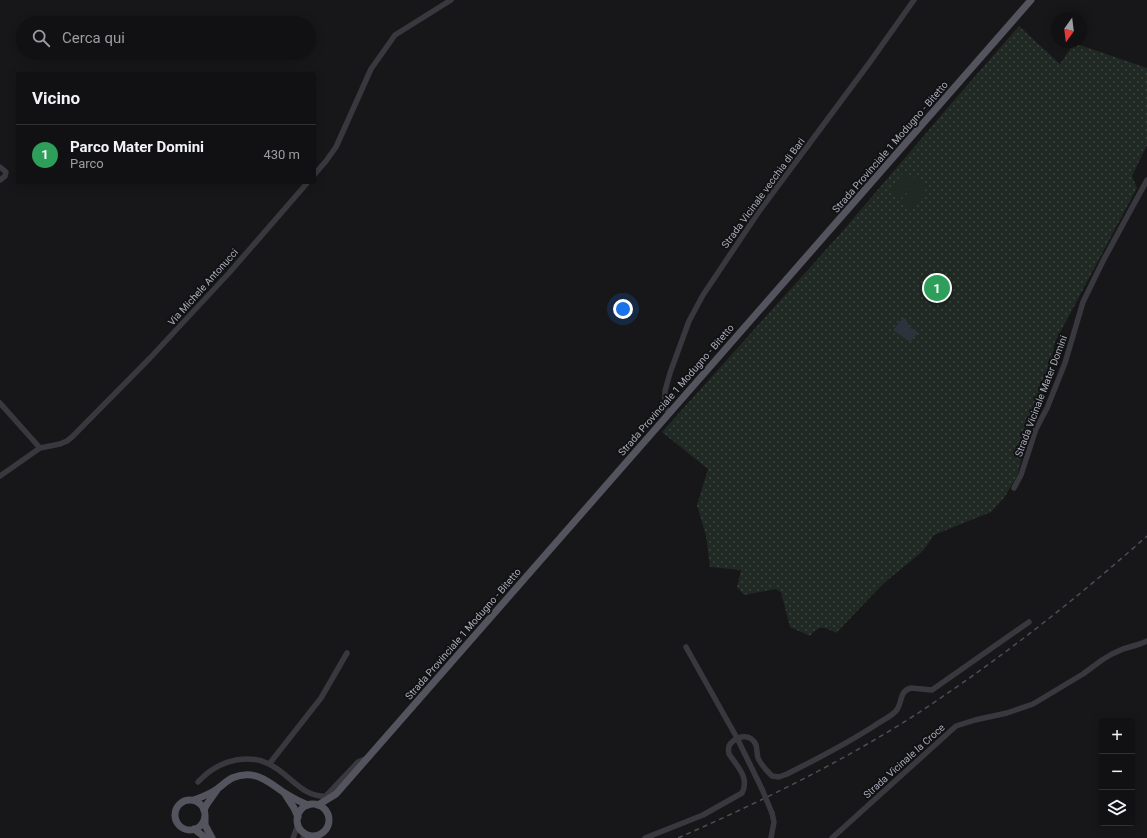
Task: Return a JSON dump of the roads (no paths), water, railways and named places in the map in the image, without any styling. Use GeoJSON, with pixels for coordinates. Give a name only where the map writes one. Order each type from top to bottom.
{"type":"FeatureCollection","features":[{"type":"Feature","properties":{"kind":"main road","name":"Strada Provinciale 1 Modugno - Bitetto"},"geometry":{"type":"LineString","coordinates":[[336,794],[1032,0]]}},
{"type":"Feature","properties":{"kind":"main road"},"geometry":{"type":"LineString","coordinates":[[194,800],[217,789],[231,779],[247,775],[255,776],[265,779],[284,792],[308,805],[318,806],[324,809],[329,820],[326,830],[318,835],[306,837],[298,825],[298,817],[294,808],[284,792]]}},
{"type":"Feature","properties":{"kind":"main road"},"geometry":{"type":"LineString","coordinates":[[212,838],[205,825],[205,813],[199,802],[189,799],[180,802],[174,814],[180,827],[189,830],[194,829],[201,824],[205,813],[207,804],[217,789]]}},
{"type":"Feature","properties":{"kind":"main road"},"geometry":{"type":"LineString","coordinates":[[318,806],[336,794]]}},
{"type":"Feature","properties":{"kind":"main road"},"geometry":{"type":"LineString","coordinates":[[327,814],[336,794]]}},
{"type":"Feature","properties":{"kind":"main road"},"geometry":{"type":"LineString","coordinates":[[298,817],[302,809],[308,805]]}},
{"type":"Feature","properties":{"kind":"main road"},"geometry":{"type":"LineString","coordinates":[[194,829],[206,838]]}},
{"type":"Feature","properties":{"kind":"street"},"geometry":{"type":"LineString","coordinates":[[316,173],[326,162],[336,147],[371,69],[395,36],[451,0]]}},
{"type":"Feature","properties":{"kind":"street","name":"Strada Vicinale vecchia di Bari"},"geometry":{"type":"LineString","coordinates":[[669,413],[664,404],[665,391],[670,373],[689,321],[703,295],[760,210],[914,0]]}},
{"type":"Feature","properties":{"kind":"street"},"geometry":{"type":"LineString","coordinates":[[0,167],[6,172],[5,176],[0,180]]}},
{"type":"Feature","properties":{"kind":"street","name":"Strada Vicinale Mater Domini"},"geometry":{"type":"LineString","coordinates":[[1014,488],[1021,475],[1036,429],[1047,408],[1065,363],[1083,302],[1147,180]]}},
{"type":"Feature","properties":{"kind":"street","name":"Via Michele Antonucci"},"geometry":{"type":"LineString","coordinates":[[40,448],[67,441],[107,402],[229,273],[306,184]]}},
{"type":"Feature","properties":{"kind":"street"},"geometry":{"type":"LineString","coordinates":[[0,403],[40,448],[0,476]]}},
{"type":"Feature","properties":{"kind":"street"},"geometry":{"type":"LineString","coordinates":[[644,838],[703,815],[742,793],[745,780],[728,750],[731,743],[737,738],[743,736],[750,738],[756,745],[758,757],[761,763],[772,776],[779,777],[787,774],[852,740],[896,712],[900,704],[901,696],[908,688],[932,690],[1028,622]]}},
{"type":"Feature","properties":{"kind":"street","name":"Strada Vicinale la Croce"},"geometry":{"type":"LineString","coordinates":[[832,838],[959,724],[1007,713],[1033,704],[1083,674],[1112,654],[1147,641]]}},
{"type":"Feature","properties":{"kind":"street"},"geometry":{"type":"LineString","coordinates":[[686,647],[737,738],[762,789],[774,822],[771,838]]}},
{"type":"Feature","properties":{"kind":"street"},"geometry":{"type":"LineString","coordinates":[[270,763],[321,698],[347,653]]}},
{"type":"Feature","properties":{"kind":"street"},"geometry":{"type":"LineString","coordinates":[[198,782],[216,766],[243,759],[257,759],[270,763],[309,794],[320,797],[326,796],[330,793],[358,762],[367,759]]}},
{"type":"Feature","properties":{"kind":"street"},"geometry":{"type":"LineString","coordinates":[[293,838],[298,825]]}},
{"type":"Feature","properties":{"kind":"railway"},"geometry":{"type":"LineString","coordinates":[[678,838],[738,811],[827,767],[912,717],[1033,631],[1091,585],[1147,536]]}},
{"type":"Feature","properties":{"kind":"place","name":"Parco Mater Domini"},"geometry":{"type":"Point","coordinates":[937,288]}}]}
